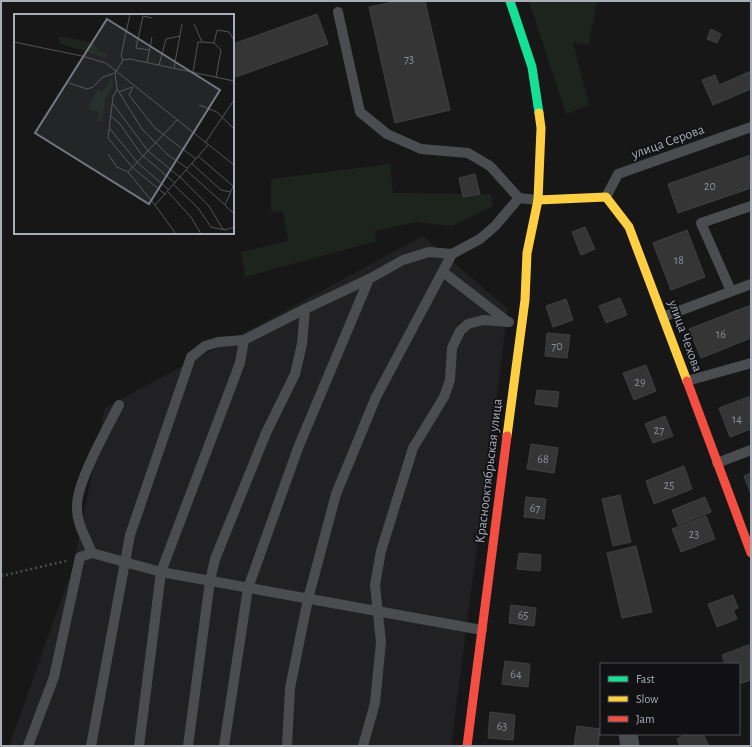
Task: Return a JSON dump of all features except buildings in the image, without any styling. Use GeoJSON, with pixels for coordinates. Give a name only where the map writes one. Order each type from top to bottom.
{"type":"FeatureCollection","features":[{"type":"Feature","properties":{"kind":"street","name":"Краснооктябрьская улица"},"geometry":{"type":"LineString","coordinates":[[467,746],[522,326],[525,300],[527,253],[538,200],[542,128],[532,67],[510,1]]}},
{"type":"Feature","properties":{"kind":"street"},"geometry":{"type":"LineString","coordinates":[[538,200],[606,197]]}},
{"type":"Feature","properties":{"kind":"street","name":"улица Чехова"},"geometry":{"type":"LineString","coordinates":[[606,197],[629,227],[751,553]]}},
{"type":"Feature","properties":{"kind":"street"},"geometry":{"type":"LineString","coordinates":[[628,735],[630,746]]}},
{"type":"Feature","properties":{"kind":"lane"},"geometry":{"type":"LineString","coordinates":[[338,12],[360,112],[387,134],[421,149],[468,153],[490,166],[519,198],[538,200]]}},
{"type":"Feature","properties":{"kind":"lane","name":"улица Серова"},"geometry":{"type":"LineString","coordinates":[[606,197],[618,174],[751,127]]}},
{"type":"Feature","properties":{"kind":"lane"},"geometry":{"type":"LineString","coordinates":[[287,746],[290,688],[308,599],[336,494],[376,397],[452,254],[480,238],[495,226],[519,198]]}},
{"type":"Feature","properties":{"kind":"lane"},"geometry":{"type":"LineString","coordinates":[[731,291],[702,223],[751,206]]}},
{"type":"Feature","properties":{"kind":"lane"},"geometry":{"type":"LineString","coordinates":[[91,746],[130,535],[191,357],[205,346],[218,342],[244,340],[369,279],[403,260],[429,252],[452,254]]}},
{"type":"Feature","properties":{"kind":"lane"},"geometry":{"type":"LineString","coordinates":[[443,272],[509,322]]}},
{"type":"Feature","properties":{"kind":"lane"},"geometry":{"type":"LineString","coordinates":[[224,746],[248,588],[298,448],[369,279]]}},
{"type":"Feature","properties":{"kind":"lane"},"geometry":{"type":"LineString","coordinates":[[663,317],[751,284]]}},
{"type":"Feature","properties":{"kind":"lane"},"geometry":{"type":"LineString","coordinates":[[188,746],[210,581],[215,559],[264,440],[295,374],[302,344],[305,309]]}},
{"type":"Feature","properties":{"kind":"lane"},"geometry":{"type":"LineString","coordinates":[[362,746],[375,703],[381,642],[375,585],[381,551],[413,448],[444,397],[450,380],[452,348],[460,331],[468,324],[483,320],[509,322],[522,326]]}},
{"type":"Feature","properties":{"kind":"lane"},"geometry":{"type":"LineString","coordinates":[[139,746],[161,572],[240,363],[244,340]]}},
{"type":"Feature","properties":{"kind":"lane"},"geometry":{"type":"LineString","coordinates":[[687,381],[751,363]]}},
{"type":"Feature","properties":{"kind":"lane"},"geometry":{"type":"LineString","coordinates":[[92,553],[79,522],[77,506],[80,487],[119,404]]}},
{"type":"Feature","properties":{"kind":"lane"},"geometry":{"type":"LineString","coordinates":[[717,463],[751,450]]}},
{"type":"Feature","properties":{"kind":"lane"},"geometry":{"type":"LineString","coordinates":[[28,746],[54,677],[80,557],[92,553],[161,572],[482,630]]}},
{"type":"Feature","properties":{"kind":"path"},"geometry":{"type":"LineString","coordinates":[[1,576],[80,557]]}},
{"type":"Feature","properties":{"kind":"shaded area"},"geometry":{"type":"Polygon","coordinates":[[[529,1],[597,1],[589,44],[573,43],[589,105],[566,114],[529,1]]]}},
{"type":"Feature","properties":{"kind":"shaded area"},"geometry":{"type":"Polygon","coordinates":[[[390,164],[393,193],[491,194],[493,206],[452,226],[416,222],[375,231],[377,241],[245,277],[241,252],[288,241],[283,212],[271,211],[271,179],[390,164]]]}},
{"type":"Feature","properties":{"kind":"shaded area"},"geometry":{"type":"Polygon","coordinates":[[[423,236],[508,309],[451,746],[9,746],[73,567],[105,408],[423,236]]]}},
{"type":"Feature","properties":{"kind":"traffic: fast"},"geometry":{"type":"LineString","coordinates":[[510,1],[532,67],[539,113]]}},
{"type":"Feature","properties":{"kind":"traffic: slow"},"geometry":{"type":"LineString","coordinates":[[507,436],[525,300],[527,253],[538,200],[541,128],[539,113]]}},
{"type":"Feature","properties":{"kind":"traffic: slow"},"geometry":{"type":"LineString","coordinates":[[538,200],[606,197],[629,227],[687,381]]}},
{"type":"Feature","properties":{"kind":"traffic: jam"},"geometry":{"type":"LineString","coordinates":[[687,381],[751,553]]}},
{"type":"Feature","properties":{"kind":"traffic: jam"},"geometry":{"type":"LineString","coordinates":[[467,746],[507,436]]}}]}
